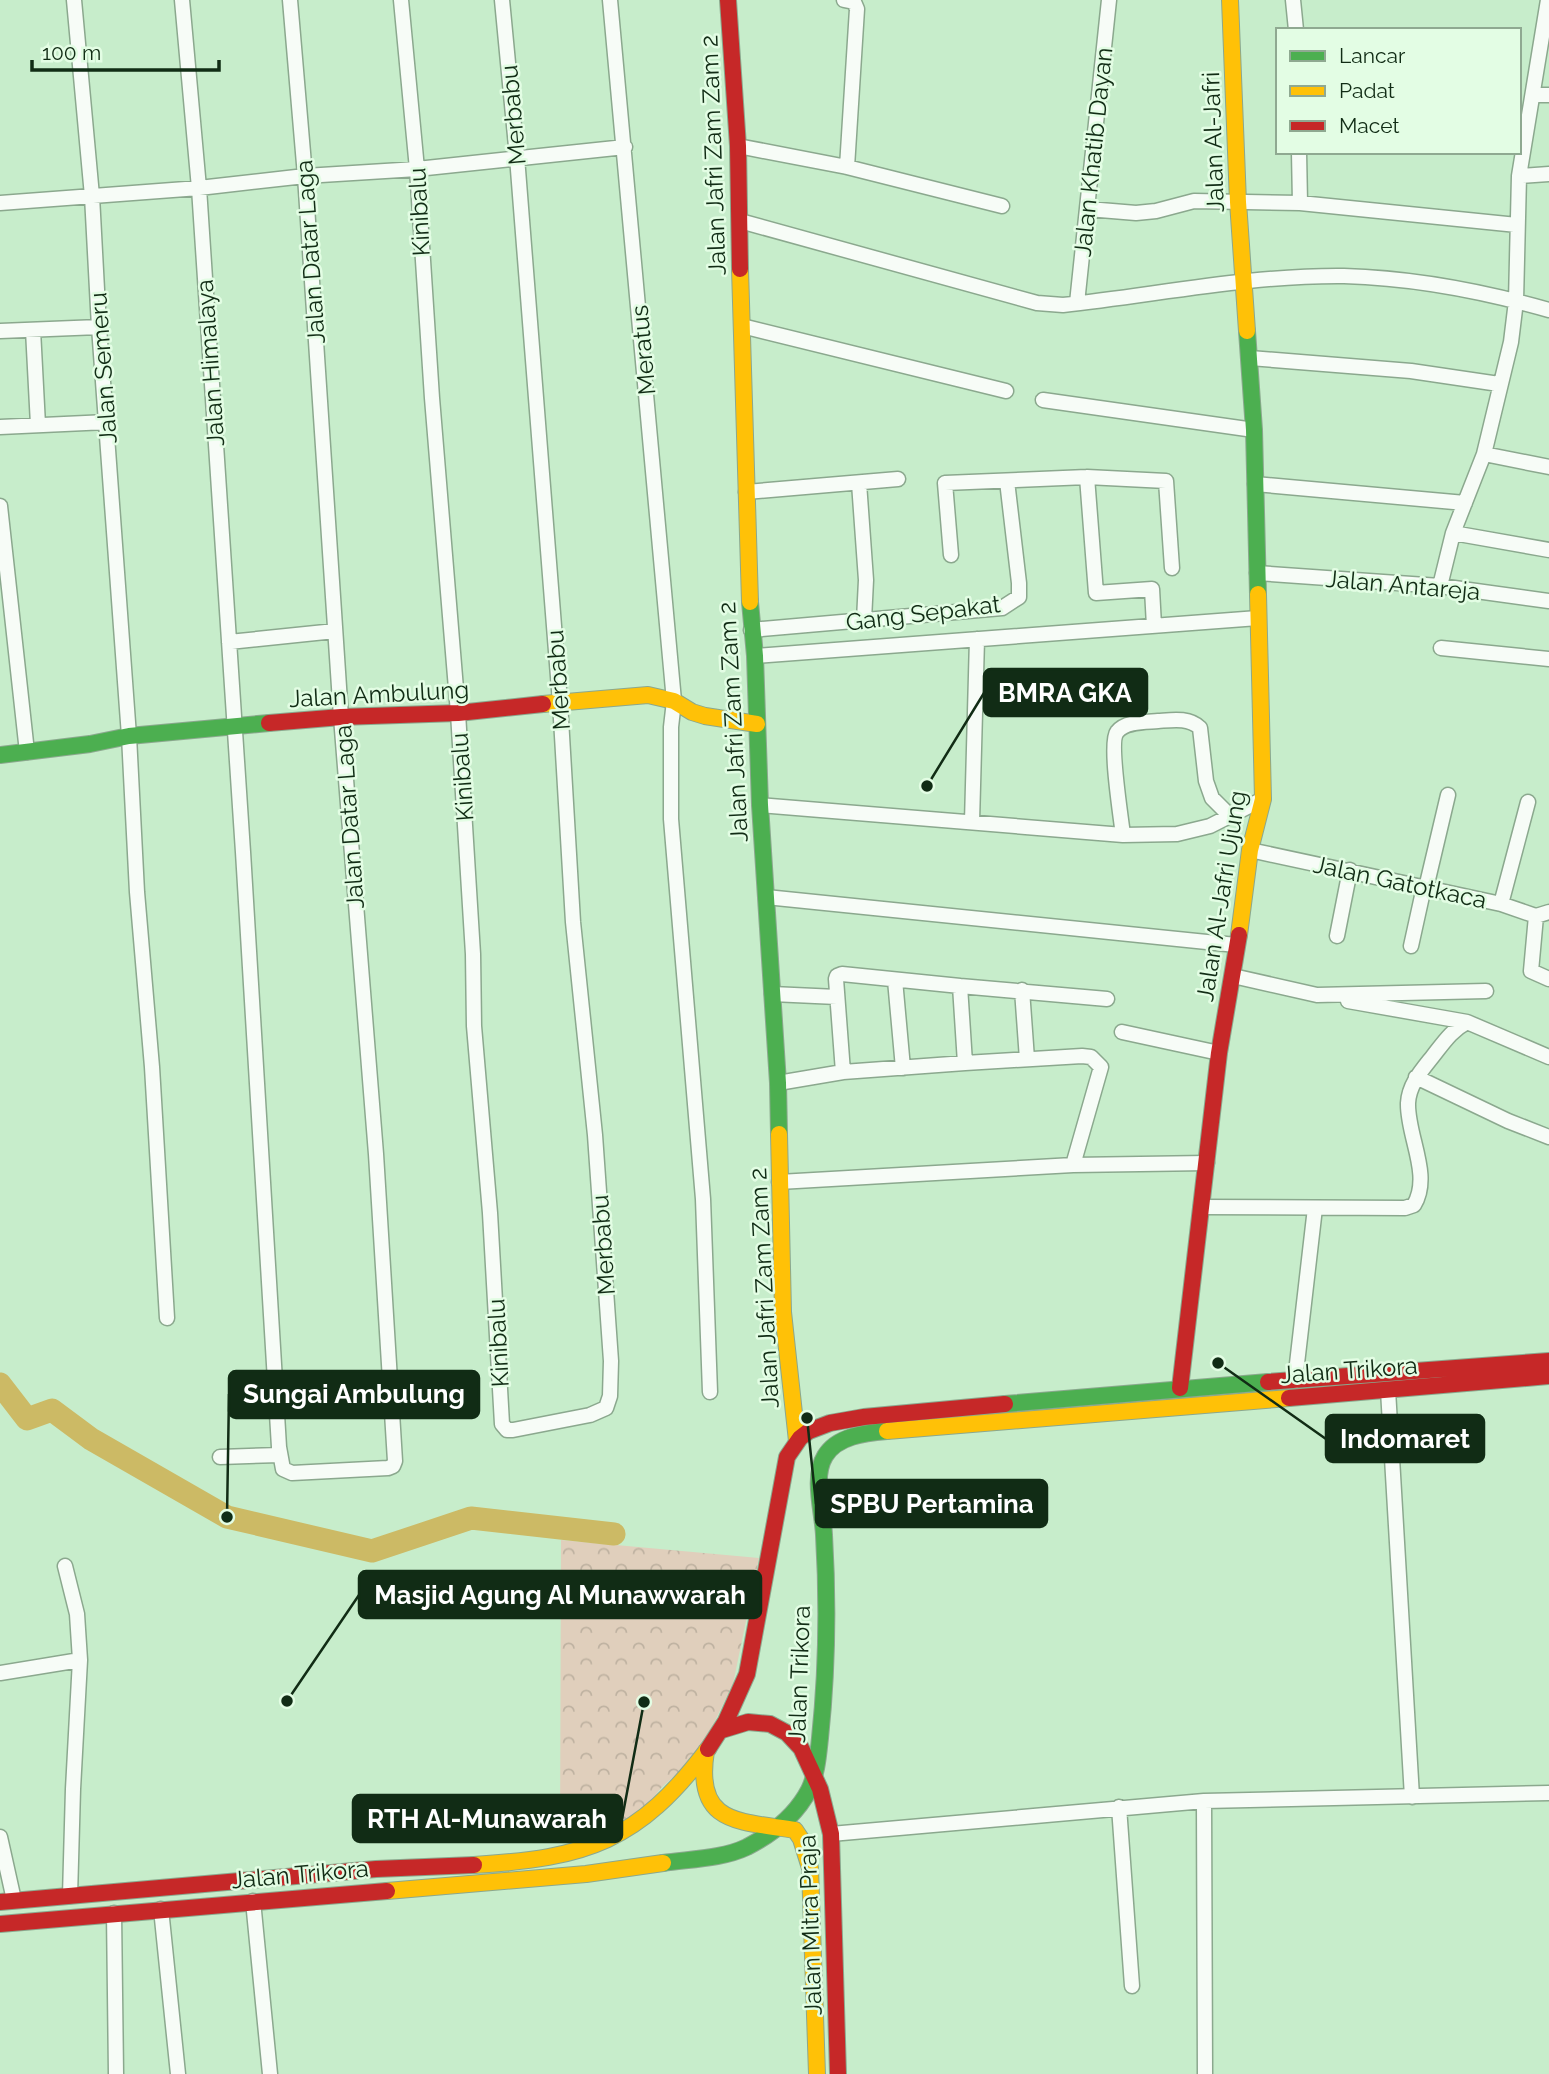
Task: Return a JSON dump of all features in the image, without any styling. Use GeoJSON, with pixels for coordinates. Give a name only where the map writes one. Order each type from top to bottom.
{"type":"FeatureCollection","features":[{"type":"Feature","properties":{"kind":"street","name":"Jalan Semeru"},"geometry":{"type":"LineString","coordinates":[[74,0],[92,196],[167,1318]]}},
{"type":"Feature","properties":{"kind":"street","name":"Jalan Himalaya"},"geometry":{"type":"LineString","coordinates":[[182,0],[199,188],[280,1455]]}},
{"type":"Feature","properties":{"kind":"street","name":"Jalan Datar Laga"},"geometry":{"type":"LineString","coordinates":[[280,1455],[283,1469],[292,1474],[388,1468],[395,1463],[376,1154],[341,717],[305,176],[290,0]]}},
{"type":"Feature","properties":{"kind":"street","name":"Kinibalu"},"geometry":{"type":"LineString","coordinates":[[401,0],[417,169],[431,384],[458,713],[470,904],[474,1026],[490,1213],[502,1424],[505,1429]]}},
{"type":"Feature","properties":{"kind":"street","name":"Merbabu"},"geometry":{"type":"LineString","coordinates":[[502,0],[560,702],[573,922],[595,1135],[611,1361],[610,1396],[608,1405],[601,1411],[533,1427],[505,1429]]}},
{"type":"Feature","properties":{"kind":"street","name":"Meratus"},"geometry":{"type":"LineString","coordinates":[[610,0],[674,701],[671,727],[671,819],[703,1199],[710,1392]]}},
{"type":"Feature","properties":{"kind":"street","name":"Jalan Jafri Zam Zam 2"},"geometry":{"type":"LineString","coordinates":[[728,0],[738,146],[751,630],[755,656],[760,805],[778,1083],[783,1312],[797,1441]]}},
{"type":"Feature","properties":{"kind":"street"},"geometry":{"type":"LineString","coordinates":[[844,0],[854,2],[857,9],[847,167]]}},
{"type":"Feature","properties":{"kind":"street","name":"Jalan Khatib Dayan"},"geometry":{"type":"LineString","coordinates":[[1077,303],[1109,0]]}},
{"type":"Feature","properties":{"kind":"street","name":"Jalan Al-Jafri"},"geometry":{"type":"LineString","coordinates":[[1230,0],[1244,282]]}},
{"type":"Feature","properties":{"kind":"street"},"geometry":{"type":"LineString","coordinates":[[1293,0],[1296,28]]}},
{"type":"Feature","properties":{"kind":"street"},"geometry":{"type":"LineString","coordinates":[[1440,586],[1453,533],[1484,454],[1511,342],[1516,301],[1519,176],[1548,0]]}},
{"type":"Feature","properties":{"kind":"street"},"geometry":{"type":"LineString","coordinates":[[1534,95],[1549,95]]}},
{"type":"Feature","properties":{"kind":"street"},"geometry":{"type":"LineString","coordinates":[[738,146],[847,167],[1002,206]]}},
{"type":"Feature","properties":{"kind":"street"},"geometry":{"type":"LineString","coordinates":[[0,203],[199,188],[305,176],[417,169],[625,148]]}},
{"type":"Feature","properties":{"kind":"street"},"geometry":{"type":"LineString","coordinates":[[1299,154],[1300,202]]}},
{"type":"Feature","properties":{"kind":"street"},"geometry":{"type":"LineString","coordinates":[[1519,176],[1549,174]]}},
{"type":"Feature","properties":{"kind":"street"},"geometry":{"type":"LineString","coordinates":[[1088,209],[1136,213],[1194,201],[1300,202],[1517,225]]}},
{"type":"Feature","properties":{"kind":"street"},"geometry":{"type":"LineString","coordinates":[[740,221],[1037,303],[1077,303],[1244,282],[1345,276],[1426,283],[1549,310]]}},
{"type":"Feature","properties":{"kind":"street","name":"Jalan Al-Jafri Ujung"},"geometry":{"type":"LineString","coordinates":[[1180,1388],[1219,1053],[1233,976],[1250,850],[1263,799],[1254,429],[1244,282]]}},
{"type":"Feature","properties":{"kind":"street"},"geometry":{"type":"LineString","coordinates":[[742,326],[1006,391]]}},
{"type":"Feature","properties":{"kind":"street"},"geometry":{"type":"LineString","coordinates":[[0,331],[99,327]]}},
{"type":"Feature","properties":{"kind":"street"},"geometry":{"type":"LineString","coordinates":[[33,330],[38,425]]}},
{"type":"Feature","properties":{"kind":"street"},"geometry":{"type":"LineString","coordinates":[[1250,358],[1411,371],[1499,384]]}},
{"type":"Feature","properties":{"kind":"street"},"geometry":{"type":"LineString","coordinates":[[1043,400],[1254,429]]}},
{"type":"Feature","properties":{"kind":"street"},"geometry":{"type":"LineString","coordinates":[[0,427],[107,422]]}},
{"type":"Feature","properties":{"kind":"street"},"geometry":{"type":"LineString","coordinates":[[1484,454],[1549,467]]}},
{"type":"Feature","properties":{"kind":"street"},"geometry":{"type":"LineString","coordinates":[[1087,477],[1096,593],[1152,589],[1154,626]]}},
{"type":"Feature","properties":{"kind":"street"},"geometry":{"type":"LineString","coordinates":[[951,555],[945,483],[1087,477],[1166,481],[1172,568]]}},
{"type":"Feature","properties":{"kind":"street"},"geometry":{"type":"LineString","coordinates":[[746,492],[898,479]]}},
{"type":"Feature","properties":{"kind":"street","name":"Gang Sepakat"},"geometry":{"type":"LineString","coordinates":[[751,630],[1002,608],[1019,597],[1007,481]]}},
{"type":"Feature","properties":{"kind":"street"},"geometry":{"type":"LineString","coordinates":[[859,483],[866,580],[864,620]]}},
{"type":"Feature","properties":{"kind":"street"},"geometry":{"type":"LineString","coordinates":[[1255,484],[1465,503]]}},
{"type":"Feature","properties":{"kind":"street"},"geometry":{"type":"LineString","coordinates":[[0,506],[27,752]]}},
{"type":"Feature","properties":{"kind":"street"},"geometry":{"type":"LineString","coordinates":[[1453,533],[1549,550]]}},
{"type":"Feature","properties":{"kind":"street","name":"Jalan Antareja"},"geometry":{"type":"LineString","coordinates":[[1257,573],[1440,586],[1549,601]]}},
{"type":"Feature","properties":{"kind":"street"},"geometry":{"type":"LineString","coordinates":[[755,656],[1258,618]]}},
{"type":"Feature","properties":{"kind":"street"},"geometry":{"type":"LineString","coordinates":[[229,642],[335,631]]}},
{"type":"Feature","properties":{"kind":"street"},"geometry":{"type":"LineString","coordinates":[[972,822],[977,639]]}},
{"type":"Feature","properties":{"kind":"street"},"geometry":{"type":"LineString","coordinates":[[1441,648],[1549,659]]}},
{"type":"Feature","properties":{"kind":"street","name":"Jalan Ambulung"},"geometry":{"type":"LineString","coordinates":[[0,755],[129,736],[341,717],[458,713],[648,695],[674,701],[705,716],[757,724]]}},
{"type":"Feature","properties":{"kind":"street"},"geometry":{"type":"LineString","coordinates":[[1123,835],[1114,756],[1115,736],[1118,730],[1129,724],[1178,720],[1198,725],[1206,780],[1213,798],[1229,815]]}},
{"type":"Feature","properties":{"kind":"street"},"geometry":{"type":"LineString","coordinates":[[1411,946],[1448,795]]}},
{"type":"Feature","properties":{"kind":"street"},"geometry":{"type":"LineString","coordinates":[[760,805],[1123,835],[1177,834],[1210,826],[1263,799]]}},
{"type":"Feature","properties":{"kind":"street"},"geometry":{"type":"LineString","coordinates":[[1501,904],[1528,802]]}},
{"type":"Feature","properties":{"kind":"street","name":"Jalan Gatotkaca"},"geometry":{"type":"LineString","coordinates":[[1250,850],[1543,914]]}},
{"type":"Feature","properties":{"kind":"street"},"geometry":{"type":"LineString","coordinates":[[1337,936],[1350,870]]}},
{"type":"Feature","properties":{"kind":"street"},"geometry":{"type":"LineString","coordinates":[[766,897],[1236,945]]}},
{"type":"Feature","properties":{"kind":"street"},"geometry":{"type":"LineString","coordinates":[[1543,914],[1531,971],[1549,979]]}},
{"type":"Feature","properties":{"kind":"street"},"geometry":{"type":"LineString","coordinates":[[843,1072],[836,979],[840,974],[1107,999]]}},
{"type":"Feature","properties":{"kind":"street"},"geometry":{"type":"LineString","coordinates":[[1233,976],[1317,995],[1468,1022],[1549,1057]]}},
{"type":"Feature","properties":{"kind":"street"},"geometry":{"type":"LineString","coordinates":[[895,979],[903,1068]]}},
{"type":"Feature","properties":{"kind":"street"},"geometry":{"type":"LineString","coordinates":[[960,986],[965,1063]]}},
{"type":"Feature","properties":{"kind":"street"},"geometry":{"type":"LineString","coordinates":[[1022,990],[1027,1059]]}},
{"type":"Feature","properties":{"kind":"street"},"geometry":{"type":"LineString","coordinates":[[1317,995],[1486,991]]}},
{"type":"Feature","properties":{"kind":"street"},"geometry":{"type":"LineString","coordinates":[[772,994],[837,997]]}},
{"type":"Feature","properties":{"kind":"street"},"geometry":{"type":"LineString","coordinates":[[1201,1207],[1405,1208],[1416,1202],[1420,1185],[1408,1103],[1416,1077],[1455,1028],[1468,1022]]}},
{"type":"Feature","properties":{"kind":"street"},"geometry":{"type":"LineString","coordinates":[[1122,1032],[1219,1053]]}},
{"type":"Feature","properties":{"kind":"street"},"geometry":{"type":"LineString","coordinates":[[778,1083],[843,1072],[1091,1057],[1101,1066],[1073,1164]]}},
{"type":"Feature","properties":{"kind":"street"},"geometry":{"type":"LineString","coordinates":[[1416,1077],[1508,1121],[1549,1137]]}},
{"type":"Feature","properties":{"kind":"street"},"geometry":{"type":"LineString","coordinates":[[779,1182],[1073,1164],[1207,1163]]}},
{"type":"Feature","properties":{"kind":"street"},"geometry":{"type":"LineString","coordinates":[[1295,1381],[1315,1208]]}},
{"type":"Feature","properties":{"kind":"street","name":"Jalan Trikora"},"geometry":{"type":"LineString","coordinates":[[0,1924],[586,1874],[732,1853],[754,1845],[780,1827],[799,1805],[815,1776],[825,1691],[825,1542],[820,1474],[822,1461],[834,1446],[851,1436],[1051,1408],[1077,1398],[1549,1361]]}},
{"type":"Feature","properties":{"kind":"street","name":"Jalan Trikora"},"geometry":{"type":"LineString","coordinates":[[7,1901],[377,1869],[551,1858],[606,1841],[634,1826],[652,1811],[706,1751],[722,1730],[742,1694],[787,1457],[797,1441],[821,1425],[839,1421],[1051,1408],[1079,1415],[1549,1376]]}},
{"type":"Feature","properties":{"kind":"street"},"geometry":{"type":"LineString","coordinates":[[1388,1390],[1412,1797]]}},
{"type":"Feature","properties":{"kind":"street"},"geometry":{"type":"LineString","coordinates":[[1077,1398],[1079,1415]]}},
{"type":"Feature","properties":{"kind":"street"},"geometry":{"type":"LineString","coordinates":[[220,1457],[280,1455]]}},
{"type":"Feature","properties":{"kind":"street"},"geometry":{"type":"LineString","coordinates":[[65,1566],[78,1614],[80,1660],[70,1896]]}},
{"type":"Feature","properties":{"kind":"street"},"geometry":{"type":"LineString","coordinates":[[0,1673],[80,1660]]}},
{"type":"Feature","properties":{"kind":"street"},"geometry":{"type":"LineString","coordinates":[[722,1730],[738,1722],[754,1721],[783,1729],[802,1747],[815,1776]]}},
{"type":"Feature","properties":{"kind":"street"},"geometry":{"type":"LineString","coordinates":[[706,1751],[702,1783],[706,1797],[713,1805],[724,1815],[737,1820],[753,1825],[780,1827]]}},
{"type":"Feature","properties":{"kind":"street","name":"Jalan Mitra Praja"},"geometry":{"type":"LineString","coordinates":[[815,1776],[826,1805],[831,1834],[838,2074]]}},
{"type":"Feature","properties":{"kind":"street"},"geometry":{"type":"LineString","coordinates":[[831,1834],[1204,1801],[1549,1793]]}},
{"type":"Feature","properties":{"kind":"street"},"geometry":{"type":"LineString","coordinates":[[1204,1801],[1205,2074]]}},
{"type":"Feature","properties":{"kind":"street"},"geometry":{"type":"LineString","coordinates":[[1119,1807],[1132,1986]]}},
{"type":"Feature","properties":{"kind":"street","name":"Jalan Mitra Praja"},"geometry":{"type":"LineString","coordinates":[[780,1827],[794,1830],[801,1839],[810,1868],[817,2074]]}},
{"type":"Feature","properties":{"kind":"street"},"geometry":{"type":"LineString","coordinates":[[0,1837],[7,1901]]}},
{"type":"Feature","properties":{"kind":"street"},"geometry":{"type":"LineString","coordinates":[[377,1869],[377,1891]]}},
{"type":"Feature","properties":{"kind":"street"},"geometry":{"type":"LineString","coordinates":[[253,1901],[270,2074]]}},
{"type":"Feature","properties":{"kind":"street"},"geometry":{"type":"LineString","coordinates":[[161,1909],[178,2074]]}},
{"type":"Feature","properties":{"kind":"street"},"geometry":{"type":"LineString","coordinates":[[114,1913],[116,2074]]}},
{"type":"Feature","properties":{"kind":"green space"},"geometry":{"type":"Polygon","coordinates":[[[561,1540],[759,1558],[733,1684],[699,1754],[661,1788],[646,1807],[616,1826],[588,1838],[560,1840],[561,1540]]]}},
{"type":"Feature","properties":{"kind":"waterway"},"geometry":{"type":"LineString","coordinates":[[0,1384],[27,1419],[52,1410],[91,1439],[227,1517],[372,1551],[471,1518],[614,1534]]}},
{"type":"Feature","properties":{"kind":"traffic: fast"},"geometry":{"type":"LineString","coordinates":[[1247,331],[1254,430],[1258,594]]}},
{"type":"Feature","properties":{"kind":"traffic: fast"},"geometry":{"type":"LineString","coordinates":[[750,602],[779,1134]]}},
{"type":"Feature","properties":{"kind":"traffic: fast"},"geometry":{"type":"LineString","coordinates":[[0,755],[90,744],[129,736],[269,723]]}},
{"type":"Feature","properties":{"kind":"traffic: fast"},"geometry":{"type":"LineString","coordinates":[[1005,1404],[1268,1382]]}},
{"type":"Feature","properties":{"kind":"traffic: fast"},"geometry":{"type":"LineString","coordinates":[[663,1863],[717,1856],[747,1847],[782,1823],[797,1808],[809,1790],[818,1758],[825,1662],[825,1560],[819,1495],[821,1464],[830,1449],[844,1440],[887,1431]]}},
{"type":"Feature","properties":{"kind":"traffic: slow"},"geometry":{"type":"LineString","coordinates":[[1230,0],[1238,202],[1247,331]]}},
{"type":"Feature","properties":{"kind":"traffic: slow"},"geometry":{"type":"LineString","coordinates":[[740,269],[750,602]]}},
{"type":"Feature","properties":{"kind":"traffic: slow"},"geometry":{"type":"LineString","coordinates":[[1239,935],[1250,850],[1263,799],[1258,594]]}},
{"type":"Feature","properties":{"kind":"traffic: slow"},"geometry":{"type":"LineString","coordinates":[[543,704],[648,695],[674,701],[705,716],[757,724]]}},
{"type":"Feature","properties":{"kind":"traffic: slow"},"geometry":{"type":"LineString","coordinates":[[779,1134],[783,1312],[797,1441]]}},
{"type":"Feature","properties":{"kind":"traffic: slow"},"geometry":{"type":"LineString","coordinates":[[887,1431],[1289,1398]]}},
{"type":"Feature","properties":{"kind":"traffic: slow"},"geometry":{"type":"LineString","coordinates":[[474,1865],[548,1857],[579,1850],[607,1839],[633,1825],[658,1805],[708,1749]]}},
{"type":"Feature","properties":{"kind":"traffic: slow"},"geometry":{"type":"LineString","coordinates":[[706,1751],[704,1775],[707,1793],[714,1806],[739,1821],[795,1830],[801,1839],[810,1868],[817,2074]]}},
{"type":"Feature","properties":{"kind":"traffic: slow"},"geometry":{"type":"LineString","coordinates":[[387,1891],[586,1874],[663,1863]]}},
{"type":"Feature","properties":{"kind":"traffic: jam"},"geometry":{"type":"LineString","coordinates":[[728,0],[738,146],[740,269]]}},
{"type":"Feature","properties":{"kind":"traffic: jam"},"geometry":{"type":"LineString","coordinates":[[269,723],[341,717],[458,713],[543,704]]}},
{"type":"Feature","properties":{"kind":"traffic: jam"},"geometry":{"type":"LineString","coordinates":[[1180,1388],[1219,1053],[1239,935]]}},
{"type":"Feature","properties":{"kind":"traffic: jam"},"geometry":{"type":"LineString","coordinates":[[1268,1382],[1549,1361]]}},
{"type":"Feature","properties":{"kind":"traffic: jam"},"geometry":{"type":"LineString","coordinates":[[1289,1398],[1549,1376]]}},
{"type":"Feature","properties":{"kind":"traffic: jam"},"geometry":{"type":"LineString","coordinates":[[708,1749],[726,1721],[747,1674],[787,1457],[800,1438],[809,1431],[830,1423],[864,1417],[1005,1404]]}},
{"type":"Feature","properties":{"kind":"traffic: jam"},"geometry":{"type":"LineString","coordinates":[[722,1730],[748,1722],[770,1724],[787,1733],[801,1748],[820,1789],[831,1834],[838,2074]]}},
{"type":"Feature","properties":{"kind":"traffic: jam"},"geometry":{"type":"LineString","coordinates":[[0,1902],[376,1869],[474,1865]]}},
{"type":"Feature","properties":{"kind":"traffic: jam"},"geometry":{"type":"LineString","coordinates":[[0,1924],[387,1891]]}},
{"type":"Feature","properties":{"kind":"place","name":"BMRA GKA"},"geometry":{"type":"Point","coordinates":[927,786]}},
{"type":"Feature","properties":{"kind":"place","name":"Indomaret"},"geometry":{"type":"Point","coordinates":[1218,1363]}},
{"type":"Feature","properties":{"kind":"place","name":"SPBU Pertamina"},"geometry":{"type":"Point","coordinates":[807,1418]}},
{"type":"Feature","properties":{"kind":"place","name":"Sungai Ambulung"},"geometry":{"type":"Point","coordinates":[227,1517]}},
{"type":"Feature","properties":{"kind":"place","name":"Masjid Agung Al Munawwarah"},"geometry":{"type":"Point","coordinates":[287,1701]}},
{"type":"Feature","properties":{"kind":"place","name":"RTH Al-Munawarah"},"geometry":{"type":"Point","coordinates":[644,1702]}}]}
